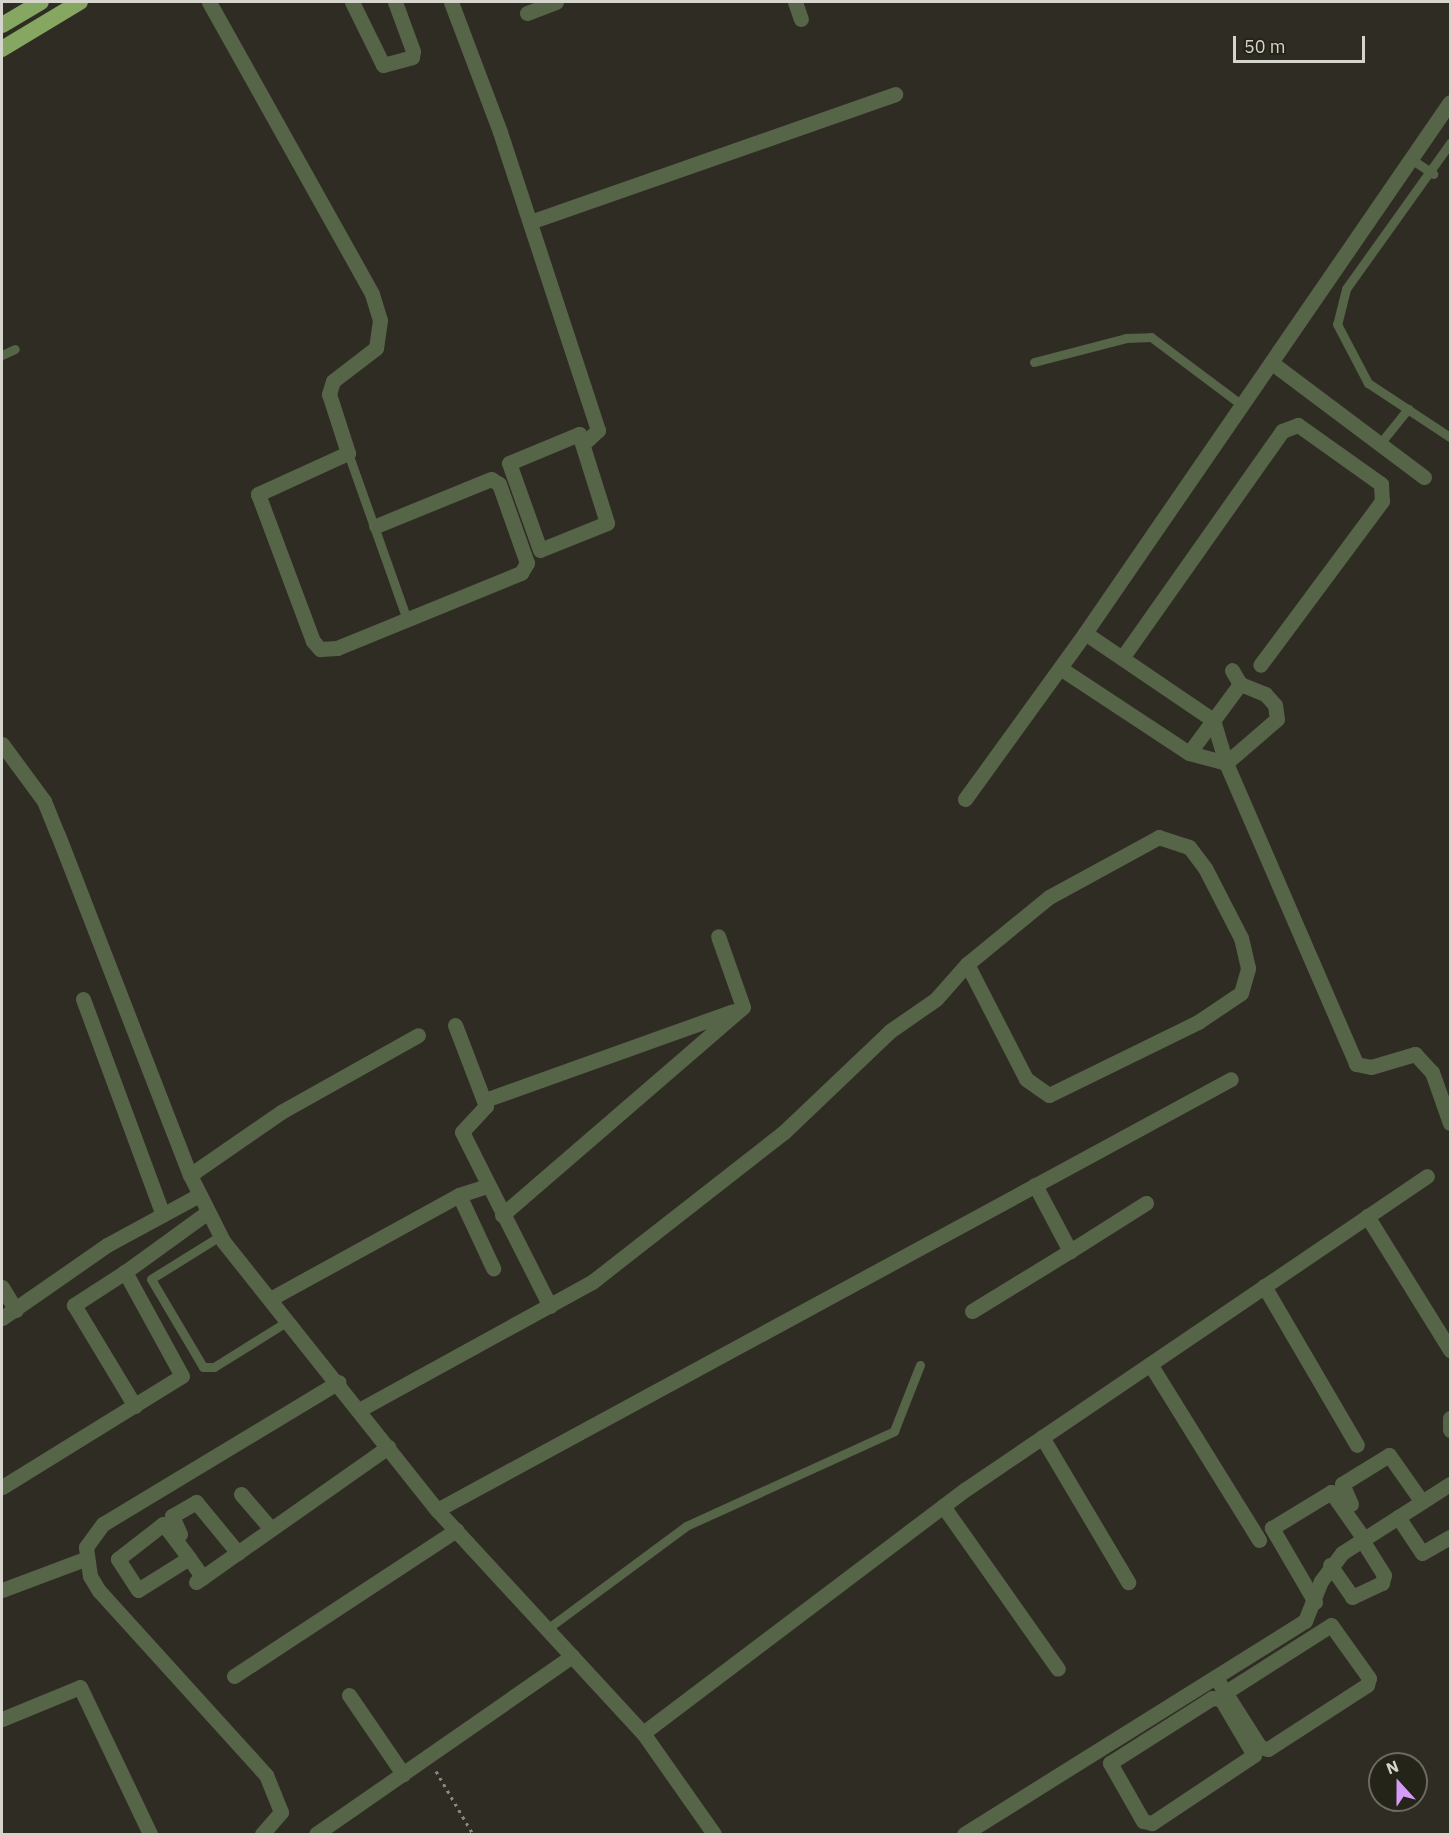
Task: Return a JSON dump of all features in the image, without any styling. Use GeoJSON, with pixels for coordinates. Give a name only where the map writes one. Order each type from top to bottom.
{"type":"FeatureCollection","features":[{"type":"Feature","properties":{"kind":"highway"},"geometry":{"type":"LineString","coordinates":[[2,25],[41,2]]}},
{"type":"Feature","properties":{"kind":"highway"},"geometry":{"type":"LineString","coordinates":[[2,49],[80,2]]}},
{"type":"Feature","properties":{"kind":"street"},"geometry":{"type":"LineString","coordinates":[[209,2],[372,294],[380,320],[376,348],[333,381],[329,394],[348,453],[261,488],[259,500],[320,649],[337,648],[521,573],[527,563],[499,484],[491,478],[376,526]]}},
{"type":"Feature","properties":{"kind":"street"},"geometry":{"type":"LineString","coordinates":[[352,2],[383,65],[412,57],[413,51],[395,2]]}},
{"type":"Feature","properties":{"kind":"street"},"geometry":{"type":"LineString","coordinates":[[451,2],[530,222],[598,430],[586,441]]}},
{"type":"Feature","properties":{"kind":"street"},"geometry":{"type":"LineString","coordinates":[[527,13],[556,2]]}},
{"type":"Feature","properties":{"kind":"street"},"geometry":{"type":"LineString","coordinates":[[795,2],[801,19]]}},
{"type":"Feature","properties":{"kind":"street"},"geometry":{"type":"LineString","coordinates":[[530,222],[895,94]]}},
{"type":"Feature","properties":{"kind":"street"},"geometry":{"type":"LineString","coordinates":[[965,799],[1085,633],[1450,102]]}},
{"type":"Feature","properties":{"kind":"street"},"geometry":{"type":"LineString","coordinates":[[1272,363],[1378,446],[1424,477]]}},
{"type":"Feature","properties":{"kind":"street"},"geometry":{"type":"LineString","coordinates":[[1122,658],[1282,431],[1298,425],[1381,484],[1382,501],[1260,664]]}},
{"type":"Feature","properties":{"kind":"street"},"geometry":{"type":"LineString","coordinates":[[579,434],[586,441],[607,523],[540,550],[509,463],[579,434]]}},
{"type":"Feature","properties":{"kind":"street"},"geometry":{"type":"LineString","coordinates":[[1085,633],[1213,720],[1226,763],[1356,1064],[1371,1067],[1415,1054],[1432,1072],[1450,1123]]}},
{"type":"Feature","properties":{"kind":"street"},"geometry":{"type":"LineString","coordinates":[[1060,668],[1189,753],[1226,763]]}},
{"type":"Feature","properties":{"kind":"street"},"geometry":{"type":"LineString","coordinates":[[1226,763],[1277,719],[1275,705],[1265,694],[1240,684],[1232,670]]}},
{"type":"Feature","properties":{"kind":"street"},"geometry":{"type":"LineString","coordinates":[[1189,753],[1240,684]]}},
{"type":"Feature","properties":{"kind":"street"},"geometry":{"type":"LineString","coordinates":[[2,744],[44,801],[189,1176],[220,1236],[338,1382],[437,1510],[643,1733],[714,1834]]}},
{"type":"Feature","properties":{"kind":"street"},"geometry":{"type":"LineString","coordinates":[[359,1410],[592,1282],[784,1132],[890,1031],[936,999],[967,964],[1049,897],[1159,837],[1189,846],[1205,868],[1241,938],[1248,968],[1241,993],[1198,1022],[1049,1095],[1026,1078],[967,964]]}},
{"type":"Feature","properties":{"kind":"street"},"geometry":{"type":"LineString","coordinates":[[718,936],[743,1007]]}},
{"type":"Feature","properties":{"kind":"street"},"geometry":{"type":"LineString","coordinates":[[83,999],[163,1215]]}},
{"type":"Feature","properties":{"kind":"street"},"geometry":{"type":"LineString","coordinates":[[485,1100],[743,1007]]}},
{"type":"Feature","properties":{"kind":"street"},"geometry":{"type":"LineString","coordinates":[[502,1215],[743,1007]]}},
{"type":"Feature","properties":{"kind":"street"},"geometry":{"type":"LineString","coordinates":[[455,1025],[486,1106],[462,1132],[486,1186],[550,1306]]}},
{"type":"Feature","properties":{"kind":"street"},"geometry":{"type":"LineString","coordinates":[[189,1176],[281,1112],[418,1035]]}},
{"type":"Feature","properties":{"kind":"street"},"geometry":{"type":"LineString","coordinates":[[437,1510],[1231,1079]]}},
{"type":"Feature","properties":{"kind":"street"},"geometry":{"type":"LineString","coordinates":[[643,1733],[943,1506],[1427,1176]]}},
{"type":"Feature","properties":{"kind":"street"},"geometry":{"type":"LineString","coordinates":[[1035,1185],[1070,1251]]}},
{"type":"Feature","properties":{"kind":"street"},"geometry":{"type":"LineString","coordinates":[[270,1299],[459,1195],[486,1186]]}},
{"type":"Feature","properties":{"kind":"street"},"geometry":{"type":"LineString","coordinates":[[2,1318],[107,1245],[199,1195]]}},
{"type":"Feature","properties":{"kind":"street"},"geometry":{"type":"LineString","coordinates":[[459,1195],[493,1268]]}},
{"type":"Feature","properties":{"kind":"street"},"geometry":{"type":"LineString","coordinates":[[972,1311],[1146,1203]]}},
{"type":"Feature","properties":{"kind":"street"},"geometry":{"type":"LineString","coordinates":[[135,1406],[74,1305],[208,1212]]}},
{"type":"Feature","properties":{"kind":"street"},"geometry":{"type":"LineString","coordinates":[[1367,1216],[1450,1350]]}},
{"type":"Feature","properties":{"kind":"street"},"geometry":{"type":"LineString","coordinates":[[2,1487],[182,1376],[124,1272]]}},
{"type":"Feature","properties":{"kind":"street"},"geometry":{"type":"LineString","coordinates":[[1264,1286],[1357,1445]]}},
{"type":"Feature","properties":{"kind":"street"},"geometry":{"type":"LineString","coordinates":[[2,1287],[16,1310]]}},
{"type":"Feature","properties":{"kind":"street"},"geometry":{"type":"LineString","coordinates":[[1150,1364],[1258,1540]]}},
{"type":"Feature","properties":{"kind":"street"},"geometry":{"type":"LineString","coordinates":[[262,1834],[281,1812],[266,1775],[99,1591],[86,1559],[86,1547],[102,1524],[338,1382]]}},
{"type":"Feature","properties":{"kind":"street"},"geometry":{"type":"LineString","coordinates":[[1450,1418],[1450,1430]]}},
{"type":"Feature","properties":{"kind":"street"},"geometry":{"type":"LineString","coordinates":[[1042,1437],[1128,1582]]}},
{"type":"Feature","properties":{"kind":"street"},"geometry":{"type":"LineString","coordinates":[[203,1577],[388,1447]]}},
{"type":"Feature","properties":{"kind":"street"},"geometry":{"type":"LineString","coordinates":[[1330,1565],[1352,1598],[1382,1583],[1384,1575],[1341,1487],[1385,1455],[1394,1456],[1422,1502]]}},
{"type":"Feature","properties":{"kind":"street"},"geometry":{"type":"LineString","coordinates":[[964,1834],[1305,1621],[1330,1565],[1366,1537],[1450,1484]]}},
{"type":"Feature","properties":{"kind":"street"},"geometry":{"type":"LineString","coordinates":[[1315,1602],[1272,1528],[1330,1492],[1366,1537]]}},
{"type":"Feature","properties":{"kind":"street"},"geometry":{"type":"LineString","coordinates":[[241,1494],[271,1529]]}},
{"type":"Feature","properties":{"kind":"street"},"geometry":{"type":"LineString","coordinates":[[203,1577],[170,1520],[191,1502],[199,1504],[238,1553]]}},
{"type":"Feature","properties":{"kind":"street"},"geometry":{"type":"LineString","coordinates":[[943,1506],[1058,1669]]}},
{"type":"Feature","properties":{"kind":"street"},"geometry":{"type":"LineString","coordinates":[[1398,1517],[1422,1553],[1450,1537]]}},
{"type":"Feature","properties":{"kind":"street"},"geometry":{"type":"LineString","coordinates":[[189,1558],[138,1590],[118,1559],[160,1523],[189,1558],[203,1577]]}},
{"type":"Feature","properties":{"kind":"street"},"geometry":{"type":"LineString","coordinates":[[234,1676],[456,1530]]}},
{"type":"Feature","properties":{"kind":"street"},"geometry":{"type":"LineString","coordinates":[[2,1590],[86,1559]]}},
{"type":"Feature","properties":{"kind":"street"},"geometry":{"type":"LineString","coordinates":[[1216,1678],[1260,1747],[1268,1749],[1367,1685],[1369,1678],[1331,1625],[1226,1692]]}},
{"type":"Feature","properties":{"kind":"street"},"geometry":{"type":"LineString","coordinates":[[316,1834],[572,1656]]}},
{"type":"Feature","properties":{"kind":"street"},"geometry":{"type":"LineString","coordinates":[[2,1719],[80,1687],[150,1834]]}},
{"type":"Feature","properties":{"kind":"street"},"geometry":{"type":"LineString","coordinates":[[349,1695],[403,1774]]}},
{"type":"Feature","properties":{"kind":"street"},"geometry":{"type":"LineString","coordinates":[[1217,1698],[1254,1755],[1148,1824],[1110,1763],[1158,1732],[1217,1698]]}},
{"type":"Feature","properties":{"kind":"street"},"geometry":{"type":"LineString","coordinates":[[1149,1719],[1158,1732]]}},
{"type":"Feature","properties":{"kind":"lane"},"geometry":{"type":"LineString","coordinates":[[1450,143],[1433,174],[1346,289],[1337,324],[1368,383],[1450,437]]}},
{"type":"Feature","properties":{"kind":"lane"},"geometry":{"type":"LineString","coordinates":[[1411,159],[1433,174]]}},
{"type":"Feature","properties":{"kind":"lane"},"geometry":{"type":"LineString","coordinates":[[1034,362],[1151,337],[1242,405]]}},
{"type":"Feature","properties":{"kind":"lane"},"geometry":{"type":"LineString","coordinates":[[2,355],[15,349]]}},
{"type":"Feature","properties":{"kind":"lane"},"geometry":{"type":"LineString","coordinates":[[1378,446],[1408,409]]}},
{"type":"Feature","properties":{"kind":"lane"},"geometry":{"type":"LineString","coordinates":[[348,453],[376,526],[407,620]]}},
{"type":"Feature","properties":{"kind":"lane"},"geometry":{"type":"LineString","coordinates":[[220,1236],[152,1279],[203,1367],[214,1367],[288,1321]]}},
{"type":"Feature","properties":{"kind":"lane"},"geometry":{"type":"LineString","coordinates":[[547,1629],[686,1526],[894,1431],[920,1365]]}},
{"type":"Feature","properties":{"kind":"path"},"geometry":{"type":"LineString","coordinates":[[428,1756],[473,1834]]}}]}
